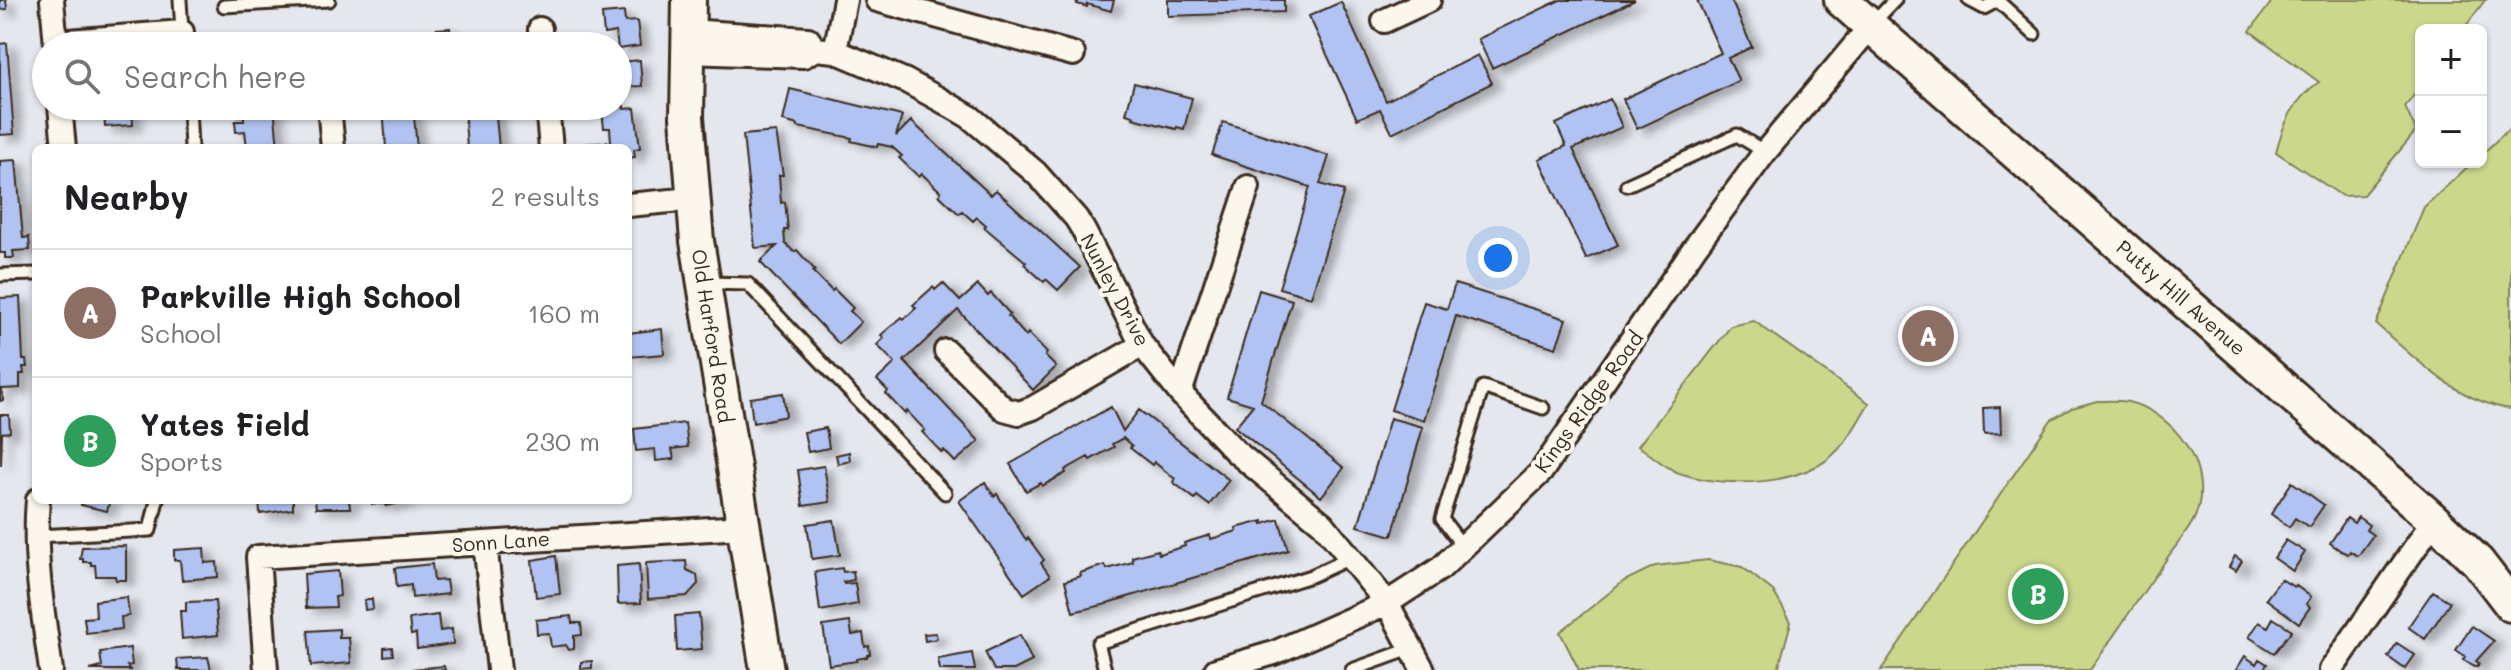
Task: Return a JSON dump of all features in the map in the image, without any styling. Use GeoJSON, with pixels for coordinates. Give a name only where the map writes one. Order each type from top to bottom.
{"type":"FeatureCollection","features":[{"type":"Feature","properties":{"kind":"main road","name":"Putty Hill Avenue"},"geometry":{"type":"LineString","coordinates":[[1841,0],[2434,520],[2478,562],[2511,605]]}},
{"type":"Feature","properties":{"kind":"main road","name":"Old Harford Road"},"geometry":{"type":"LineString","coordinates":[[688,28],[688,143],[692,199],[767,670]]}},
{"type":"Feature","properties":{"kind":"street"},"geometry":{"type":"LineString","coordinates":[[52,0],[55,32]]}},
{"type":"Feature","properties":{"kind":"street"},"geometry":{"type":"LineString","coordinates":[[688,28],[804,56],[825,50],[845,0]]}},
{"type":"Feature","properties":{"kind":"street"},"geometry":{"type":"LineString","coordinates":[[877,0],[1073,54]]}},
{"type":"Feature","properties":{"kind":"street"},"geometry":{"type":"LineString","coordinates":[[1384,21],[1429,0]]}},
{"type":"Feature","properties":{"kind":"street","name":"Kings Ridge Road"},"geometry":{"type":"LineString","coordinates":[[1216,670],[1286,649],[1387,603],[1441,568],[1464,548],[1541,472],[1695,247],[1765,152],[1871,26]]}},
{"type":"Feature","properties":{"kind":"street","name":"Nunley Drive"},"geometry":{"type":"LineString","coordinates":[[825,50],[906,81],[970,117],[1036,173],[1076,218],[1142,345],[1180,393],[1235,451],[1323,524],[1387,603],[1423,670]]}},
{"type":"Feature","properties":{"kind":"street"},"geometry":{"type":"LineString","coordinates":[[61,120],[64,144]]}},
{"type":"Feature","properties":{"kind":"street"},"geometry":{"type":"LineString","coordinates":[[330,120],[333,144]]}},
{"type":"Feature","properties":{"kind":"street"},"geometry":{"type":"LineString","coordinates":[[548,120],[551,144]]}},
{"type":"Feature","properties":{"kind":"street"},"geometry":{"type":"LineString","coordinates":[[1180,393],[1248,187]]}},
{"type":"Feature","properties":{"kind":"street"},"geometry":{"type":"LineString","coordinates":[[632,205],[692,199]]}},
{"type":"Feature","properties":{"kind":"street"},"geometry":{"type":"LineString","coordinates":[[946,351],[1004,409],[1019,413],[1142,345]]}},
{"type":"Feature","properties":{"kind":"street"},"geometry":{"type":"LineString","coordinates":[[38,504],[42,601],[51,670]]}},
{"type":"Feature","properties":{"kind":"street"},"geometry":{"type":"LineString","coordinates":[[2331,670],[2434,520]]}},
{"type":"Feature","properties":{"kind":"street","name":"Sonn Lane"},"geometry":{"type":"LineString","coordinates":[[266,670],[258,557],[743,527]]}},
{"type":"Feature","properties":{"kind":"street"},"geometry":{"type":"LineString","coordinates":[[485,543],[499,670]]}},
{"type":"Feature","properties":{"kind":"lane"},"geometry":{"type":"LineString","coordinates":[[180,0],[182,32]]}},
{"type":"Feature","properties":{"kind":"lane"},"geometry":{"type":"LineString","coordinates":[[224,6],[329,0]]}},
{"type":"Feature","properties":{"kind":"lane"},"geometry":{"type":"LineString","coordinates":[[1871,26],[1895,0]]}},
{"type":"Feature","properties":{"kind":"lane"},"geometry":{"type":"LineString","coordinates":[[1969,0],[1984,8],[1999,1],[2034,34]]}},
{"type":"Feature","properties":{"kind":"lane"},"geometry":{"type":"LineString","coordinates":[[190,120],[191,144]]}},
{"type":"Feature","properties":{"kind":"lane"},"geometry":{"type":"LineString","coordinates":[[1627,185],[1737,135],[1765,152]]}},
{"type":"Feature","properties":{"kind":"lane"},"geometry":{"type":"LineString","coordinates":[[0,275],[32,274]]}},
{"type":"Feature","properties":{"kind":"lane"},"geometry":{"type":"LineString","coordinates":[[703,283],[748,284],[945,493]]}},
{"type":"Feature","properties":{"kind":"lane"},"geometry":{"type":"LineString","coordinates":[[1464,548],[1442,519],[1483,387],[1543,408]]}},
{"type":"Feature","properties":{"kind":"lane"},"geometry":{"type":"LineString","coordinates":[[38,536],[150,530],[156,504]]}},
{"type":"Feature","properties":{"kind":"lane"},"geometry":{"type":"LineString","coordinates":[[1105,670],[1098,643],[1311,576],[1350,558]]}},
{"type":"Feature","properties":{"kind":"lane"},"geometry":{"type":"LineString","coordinates":[[1352,670],[1413,648]]}},
{"type":"Feature","properties":{"kind":"green space"},"geometry":{"type":"Polygon","coordinates":[[[2273,0],[2485,0],[2467,24],[2415,24],[2415,94],[2405,107],[2415,132],[2363,195],[2342,196],[2276,152],[2291,113],[2303,96],[2319,82],[2250,31],[2273,0]]]}},
{"type":"Feature","properties":{"kind":"green space"},"geometry":{"type":"Polygon","coordinates":[[[2511,127],[2511,409],[2491,405],[2455,388],[2376,324],[2424,207],[2466,168],[2487,168],[2487,149],[2511,127]]]}},
{"type":"Feature","properties":{"kind":"green space"},"geometry":{"type":"Polygon","coordinates":[[[1754,321],[1869,403],[1835,453],[1819,465],[1787,477],[1731,482],[1679,473],[1638,446],[1731,326],[1754,321]]]}},
{"type":"Feature","properties":{"kind":"green space"},"geometry":{"type":"Polygon","coordinates":[[[2097,401],[2124,401],[2145,408],[2175,430],[2195,462],[2200,499],[2188,529],[2090,670],[1881,670],[2051,420],[2072,408],[2097,401]]]}},
{"type":"Feature","properties":{"kind":"green space"},"geometry":{"type":"Polygon","coordinates":[[[1708,560],[1742,567],[1773,591],[1791,622],[1779,666],[1775,670],[1579,670],[1560,632],[1624,581],[1655,566],[1708,560]]]}},
{"type":"Feature","properties":{"kind":"building"},"geometry":{"type":"Polygon","coordinates":[[[0,0],[6,0],[7,9],[0,10],[0,0]]]}},
{"type":"Feature","properties":{"kind":"building"},"geometry":{"type":"Polygon","coordinates":[[[1073,0],[1114,0],[1111,11],[1087,4],[1087,7],[1073,0]]]}},
{"type":"Feature","properties":{"kind":"building"},"geometry":{"type":"Polygon","coordinates":[[[1168,0],[1284,0],[1284,12],[1168,16],[1168,0]]]}},
{"type":"Feature","properties":{"kind":"building"},"geometry":{"type":"Polygon","coordinates":[[[1560,0],[1635,0],[1492,68],[1478,39],[1560,0]]]}},
{"type":"Feature","properties":{"kind":"building"},"geometry":{"type":"Polygon","coordinates":[[[1697,0],[1731,0],[1752,47],[1728,58],[1739,81],[1637,129],[1623,99],[1721,53],[1697,0]]]}},
{"type":"Feature","properties":{"kind":"building"},"geometry":{"type":"Polygon","coordinates":[[[1341,2],[1386,101],[1478,55],[1492,83],[1392,133],[1380,109],[1357,119],[1309,16],[1341,2]]]}},
{"type":"Feature","properties":{"kind":"building"},"geometry":{"type":"Polygon","coordinates":[[[624,12],[625,22],[637,21],[640,46],[632,47],[632,32],[604,32],[602,14],[624,12]]]}},
{"type":"Feature","properties":{"kind":"building"},"geometry":{"type":"Polygon","coordinates":[[[450,28],[450,32],[436,32],[436,29],[450,28]]]}},
{"type":"Feature","properties":{"kind":"building"},"geometry":{"type":"Polygon","coordinates":[[[7,43],[14,134],[0,135],[0,44],[7,43]]]}},
{"type":"Feature","properties":{"kind":"building"},"geometry":{"type":"Polygon","coordinates":[[[640,60],[642,86],[632,86],[632,61],[640,60]]]}},
{"type":"Feature","properties":{"kind":"building"},"geometry":{"type":"Polygon","coordinates":[[[1134,83],[1192,98],[1184,129],[1126,114],[1134,83]]]}},
{"type":"Feature","properties":{"kind":"building"},"geometry":{"type":"Polygon","coordinates":[[[790,89],[902,116],[896,136],[911,121],[991,195],[996,190],[1080,267],[1058,290],[1046,279],[1044,282],[977,217],[973,221],[962,211],[959,214],[922,174],[919,177],[899,158],[902,156],[892,147],[851,141],[852,138],[783,121],[790,89]]]}},
{"type":"Feature","properties":{"kind":"building"},"geometry":{"type":"Polygon","coordinates":[[[1610,99],[1622,127],[1573,149],[1618,245],[1586,259],[1539,159],[1566,146],[1556,124],[1610,99]]]}},
{"type":"Feature","properties":{"kind":"building"},"geometry":{"type":"Polygon","coordinates":[[[632,108],[635,108],[640,148],[634,149],[635,157],[632,157],[632,144],[585,144],[611,142],[610,128],[604,128],[603,120],[632,120],[632,108]]]}},
{"type":"Feature","properties":{"kind":"building"},"geometry":{"type":"Polygon","coordinates":[[[105,120],[133,120],[133,125],[105,127],[105,120]]]}},
{"type":"Feature","properties":{"kind":"building"},"geometry":{"type":"Polygon","coordinates":[[[275,120],[278,144],[247,144],[245,131],[236,132],[235,121],[275,120]]]}},
{"type":"Feature","properties":{"kind":"building"},"geometry":{"type":"Polygon","coordinates":[[[384,120],[414,120],[417,144],[386,144],[384,120]]]}},
{"type":"Feature","properties":{"kind":"building"},"geometry":{"type":"Polygon","coordinates":[[[465,120],[496,120],[499,144],[467,144],[465,120]]]}},
{"type":"Feature","properties":{"kind":"building"},"geometry":{"type":"Polygon","coordinates":[[[1223,122],[1329,156],[1320,184],[1344,191],[1311,297],[1279,288],[1310,187],[1212,155],[1223,122]]]}},
{"type":"Feature","properties":{"kind":"building"},"geometry":{"type":"Polygon","coordinates":[[[776,132],[783,175],[779,175],[781,203],[785,202],[788,230],[784,230],[785,243],[794,252],[797,250],[815,270],[813,272],[853,308],[850,311],[861,322],[839,344],[760,262],[777,246],[755,248],[743,135],[776,132]]]}},
{"type":"Feature","properties":{"kind":"building"},"geometry":{"type":"Polygon","coordinates":[[[16,160],[23,238],[29,237],[30,250],[13,251],[14,258],[5,258],[5,253],[0,253],[0,161],[16,160]]]}},
{"type":"Feature","properties":{"kind":"building"},"geometry":{"type":"Polygon","coordinates":[[[943,283],[960,301],[978,285],[988,296],[991,293],[1026,336],[1028,333],[1047,353],[1045,356],[1056,367],[1033,390],[958,310],[904,361],[979,441],[955,462],[922,432],[925,430],[907,411],[905,414],[877,380],[895,363],[877,345],[884,338],[881,335],[916,308],[913,305],[933,287],[935,290],[943,283]]]}},
{"type":"Feature","properties":{"kind":"building"},"geometry":{"type":"Polygon","coordinates":[[[1455,284],[1566,319],[1556,348],[1456,316],[1424,420],[1391,410],[1424,302],[1447,309],[1455,284]]]}},
{"type":"Feature","properties":{"kind":"building"},"geometry":{"type":"Polygon","coordinates":[[[1259,290],[1292,300],[1261,401],[1344,468],[1321,497],[1235,427],[1253,405],[1227,397],[1259,290]]]}},
{"type":"Feature","properties":{"kind":"building"},"geometry":{"type":"Polygon","coordinates":[[[20,297],[23,360],[26,360],[27,367],[23,367],[24,374],[20,374],[20,388],[2,389],[3,400],[0,401],[0,298],[20,297]]]}},
{"type":"Feature","properties":{"kind":"building"},"geometry":{"type":"Polygon","coordinates":[[[662,329],[664,354],[632,357],[632,333],[662,329]]]}},
{"type":"Feature","properties":{"kind":"building"},"geometry":{"type":"Polygon","coordinates":[[[783,393],[786,416],[753,423],[750,398],[783,393]]]}},
{"type":"Feature","properties":{"kind":"building"},"geometry":{"type":"Polygon","coordinates":[[[1111,407],[1123,431],[1139,410],[1229,480],[1209,505],[1197,496],[1195,499],[1173,482],[1175,479],[1130,448],[1132,446],[1123,438],[1112,444],[1114,447],[1090,460],[1088,457],[1042,486],[1041,483],[1026,491],[1010,464],[1111,407]]]}},
{"type":"Feature","properties":{"kind":"building"},"geometry":{"type":"Polygon","coordinates":[[[2000,407],[2001,433],[1984,434],[1983,408],[2000,407]]]}},
{"type":"Feature","properties":{"kind":"building"},"geometry":{"type":"Polygon","coordinates":[[[0,415],[9,415],[10,432],[2,433],[1,466],[0,415]]]}},
{"type":"Feature","properties":{"kind":"building"},"geometry":{"type":"Polygon","coordinates":[[[1390,418],[1423,427],[1392,536],[1358,526],[1390,418]]]}},
{"type":"Feature","properties":{"kind":"building"},"geometry":{"type":"Polygon","coordinates":[[[685,423],[688,447],[672,449],[674,459],[656,461],[655,449],[636,451],[634,429],[685,423]]]}},
{"type":"Feature","properties":{"kind":"building"},"geometry":{"type":"Polygon","coordinates":[[[826,428],[829,448],[808,452],[804,432],[826,428]]]}},
{"type":"Feature","properties":{"kind":"building"},"geometry":{"type":"Polygon","coordinates":[[[849,452],[850,461],[838,464],[836,455],[849,452]]]}},
{"type":"Feature","properties":{"kind":"building"},"geometry":{"type":"Polygon","coordinates":[[[824,466],[830,502],[803,506],[798,470],[824,466]]]}},
{"type":"Feature","properties":{"kind":"building"},"geometry":{"type":"Polygon","coordinates":[[[985,482],[1044,560],[1041,563],[1050,576],[1024,594],[959,501],[985,482]]]}},
{"type":"Feature","properties":{"kind":"building"},"geometry":{"type":"Polygon","coordinates":[[[2292,482],[2324,505],[2309,527],[2295,518],[2289,527],[2271,514],[2292,482]]]}},
{"type":"Feature","properties":{"kind":"building"},"geometry":{"type":"Polygon","coordinates":[[[81,504],[109,504],[107,511],[81,504]]]}},
{"type":"Feature","properties":{"kind":"building"},"geometry":{"type":"Polygon","coordinates":[[[259,504],[293,504],[293,509],[260,514],[259,504]]]}},
{"type":"Feature","properties":{"kind":"building"},"geometry":{"type":"Polygon","coordinates":[[[316,504],[350,504],[350,508],[316,508],[316,504]]]}},
{"type":"Feature","properties":{"kind":"building"},"geometry":{"type":"Polygon","coordinates":[[[2358,517],[2369,525],[2366,530],[2373,535],[2358,556],[2350,551],[2348,554],[2341,551],[2330,543],[2347,518],[2354,523],[2358,517]]]}},
{"type":"Feature","properties":{"kind":"building"},"geometry":{"type":"Polygon","coordinates":[[[1279,519],[1288,550],[1073,612],[1065,581],[1081,576],[1080,573],[1105,565],[1107,569],[1133,562],[1132,557],[1158,550],[1159,554],[1210,535],[1211,539],[1237,531],[1236,528],[1279,519]]]}},
{"type":"Feature","properties":{"kind":"building"},"geometry":{"type":"Polygon","coordinates":[[[834,520],[840,555],[812,559],[807,524],[834,520]]]}},
{"type":"Feature","properties":{"kind":"building"},"geometry":{"type":"Polygon","coordinates":[[[2286,540],[2305,552],[2293,571],[2274,558],[2286,540]]]}},
{"type":"Feature","properties":{"kind":"building"},"geometry":{"type":"Polygon","coordinates":[[[126,546],[126,580],[116,580],[115,576],[96,576],[95,565],[80,559],[82,547],[126,546]]]}},
{"type":"Feature","properties":{"kind":"building"},"geometry":{"type":"Polygon","coordinates":[[[204,548],[205,563],[217,562],[218,577],[182,580],[180,560],[174,560],[174,550],[204,548]]]}},
{"type":"Feature","properties":{"kind":"building"},"geometry":{"type":"Polygon","coordinates":[[[556,556],[560,594],[536,597],[532,560],[556,556]]]}},
{"type":"Feature","properties":{"kind":"building"},"geometry":{"type":"Polygon","coordinates":[[[2235,556],[2242,561],[2236,571],[2229,567],[2235,556]]]}},
{"type":"Feature","properties":{"kind":"building"},"geometry":{"type":"Polygon","coordinates":[[[686,561],[687,570],[697,575],[698,584],[687,596],[648,599],[646,563],[686,561]]]}},
{"type":"Feature","properties":{"kind":"building"},"geometry":{"type":"Polygon","coordinates":[[[432,564],[434,581],[446,580],[448,594],[412,598],[411,585],[397,587],[395,568],[432,564]]]}},
{"type":"Feature","properties":{"kind":"building"},"geometry":{"type":"Polygon","coordinates":[[[639,564],[641,603],[618,604],[617,566],[639,564]]]}},
{"type":"Feature","properties":{"kind":"building"},"geometry":{"type":"Polygon","coordinates":[[[842,568],[843,572],[853,571],[854,580],[843,582],[855,583],[858,604],[820,611],[815,572],[842,568]]]}},
{"type":"Feature","properties":{"kind":"building"},"geometry":{"type":"Polygon","coordinates":[[[338,571],[340,596],[335,597],[336,607],[306,608],[304,574],[338,571]]]}},
{"type":"Feature","properties":{"kind":"building"},"geometry":{"type":"Polygon","coordinates":[[[2281,579],[2311,597],[2306,604],[2310,607],[2299,623],[2266,599],[2281,579]]]}},
{"type":"Feature","properties":{"kind":"building"},"geometry":{"type":"Polygon","coordinates":[[[2433,591],[2450,602],[2425,639],[2408,627],[2433,591]]]}},
{"type":"Feature","properties":{"kind":"building"},"geometry":{"type":"Polygon","coordinates":[[[127,597],[129,616],[121,617],[122,629],[86,633],[84,618],[96,617],[95,601],[127,597]]]}},
{"type":"Feature","properties":{"kind":"building"},"geometry":{"type":"Polygon","coordinates":[[[372,599],[373,609],[365,610],[364,600],[372,599]]]}},
{"type":"Feature","properties":{"kind":"building"},"geometry":{"type":"Polygon","coordinates":[[[215,601],[218,635],[182,639],[180,611],[186,611],[186,602],[215,601]]]}},
{"type":"Feature","properties":{"kind":"building"},"geometry":{"type":"Polygon","coordinates":[[[699,614],[702,649],[677,651],[675,616],[699,614]]]}},
{"type":"Feature","properties":{"kind":"building"},"geometry":{"type":"Polygon","coordinates":[[[438,615],[440,631],[452,629],[453,644],[417,649],[416,634],[411,635],[409,619],[438,615]]]}},
{"type":"Feature","properties":{"kind":"building"},"geometry":{"type":"Polygon","coordinates":[[[571,616],[572,623],[581,623],[582,635],[574,636],[574,649],[569,650],[566,645],[551,647],[549,633],[537,634],[536,620],[571,616]]]}},
{"type":"Feature","properties":{"kind":"building"},"geometry":{"type":"Polygon","coordinates":[[[2273,618],[2292,630],[2274,653],[2249,637],[2259,622],[2268,627],[2273,618]]]}},
{"type":"Feature","properties":{"kind":"building"},"geometry":{"type":"Polygon","coordinates":[[[850,622],[852,635],[863,633],[865,647],[869,646],[870,654],[857,661],[829,665],[823,626],[850,622]]]}},
{"type":"Feature","properties":{"kind":"building"},"geometry":{"type":"Polygon","coordinates":[[[2472,626],[2494,641],[2476,661],[2479,663],[2477,667],[2463,660],[2465,656],[2456,650],[2472,626]]]}},
{"type":"Feature","properties":{"kind":"building"},"geometry":{"type":"Polygon","coordinates":[[[339,629],[339,638],[349,638],[351,663],[311,666],[308,631],[339,629]]]}},
{"type":"Feature","properties":{"kind":"building"},"geometry":{"type":"Polygon","coordinates":[[[936,633],[937,639],[925,641],[924,634],[936,633]]]}},
{"type":"Feature","properties":{"kind":"building"},"geometry":{"type":"Polygon","coordinates":[[[1020,635],[1032,661],[1014,670],[994,670],[985,652],[1020,635]]]}},
{"type":"Feature","properties":{"kind":"building"},"geometry":{"type":"Polygon","coordinates":[[[2397,643],[2415,655],[2405,669],[2388,657],[2397,643]]]}},
{"type":"Feature","properties":{"kind":"building"},"geometry":{"type":"Polygon","coordinates":[[[392,647],[393,655],[384,656],[384,648],[392,647]]]}},
{"type":"Feature","properties":{"kind":"building"},"geometry":{"type":"Polygon","coordinates":[[[130,648],[132,665],[127,666],[130,670],[90,670],[102,667],[100,652],[130,648]]]}},
{"type":"Feature","properties":{"kind":"building"},"geometry":{"type":"Polygon","coordinates":[[[972,653],[975,670],[940,670],[938,659],[972,653]]]}},
{"type":"Feature","properties":{"kind":"building"},"geometry":{"type":"Polygon","coordinates":[[[2245,656],[2256,664],[2259,659],[2267,664],[2263,670],[2236,670],[2245,656]]]}},
{"type":"Feature","properties":{"kind":"building"},"geometry":{"type":"Polygon","coordinates":[[[208,657],[211,670],[178,670],[177,659],[208,657]]]}},
{"type":"Feature","properties":{"kind":"building"},"geometry":{"type":"Polygon","coordinates":[[[592,661],[592,668],[581,669],[581,662],[592,661]]]}},
{"type":"Feature","properties":{"kind":"building"},"geometry":{"type":"Polygon","coordinates":[[[444,666],[445,670],[413,670],[413,669],[444,666]]]}},
{"type":"Feature","properties":{"kind":"place","name":"Parkville High School"},"geometry":{"type":"Point","coordinates":[1928,336]}},
{"type":"Feature","properties":{"kind":"place","name":"Yates Field"},"geometry":{"type":"Point","coordinates":[2038,594]}}]}
